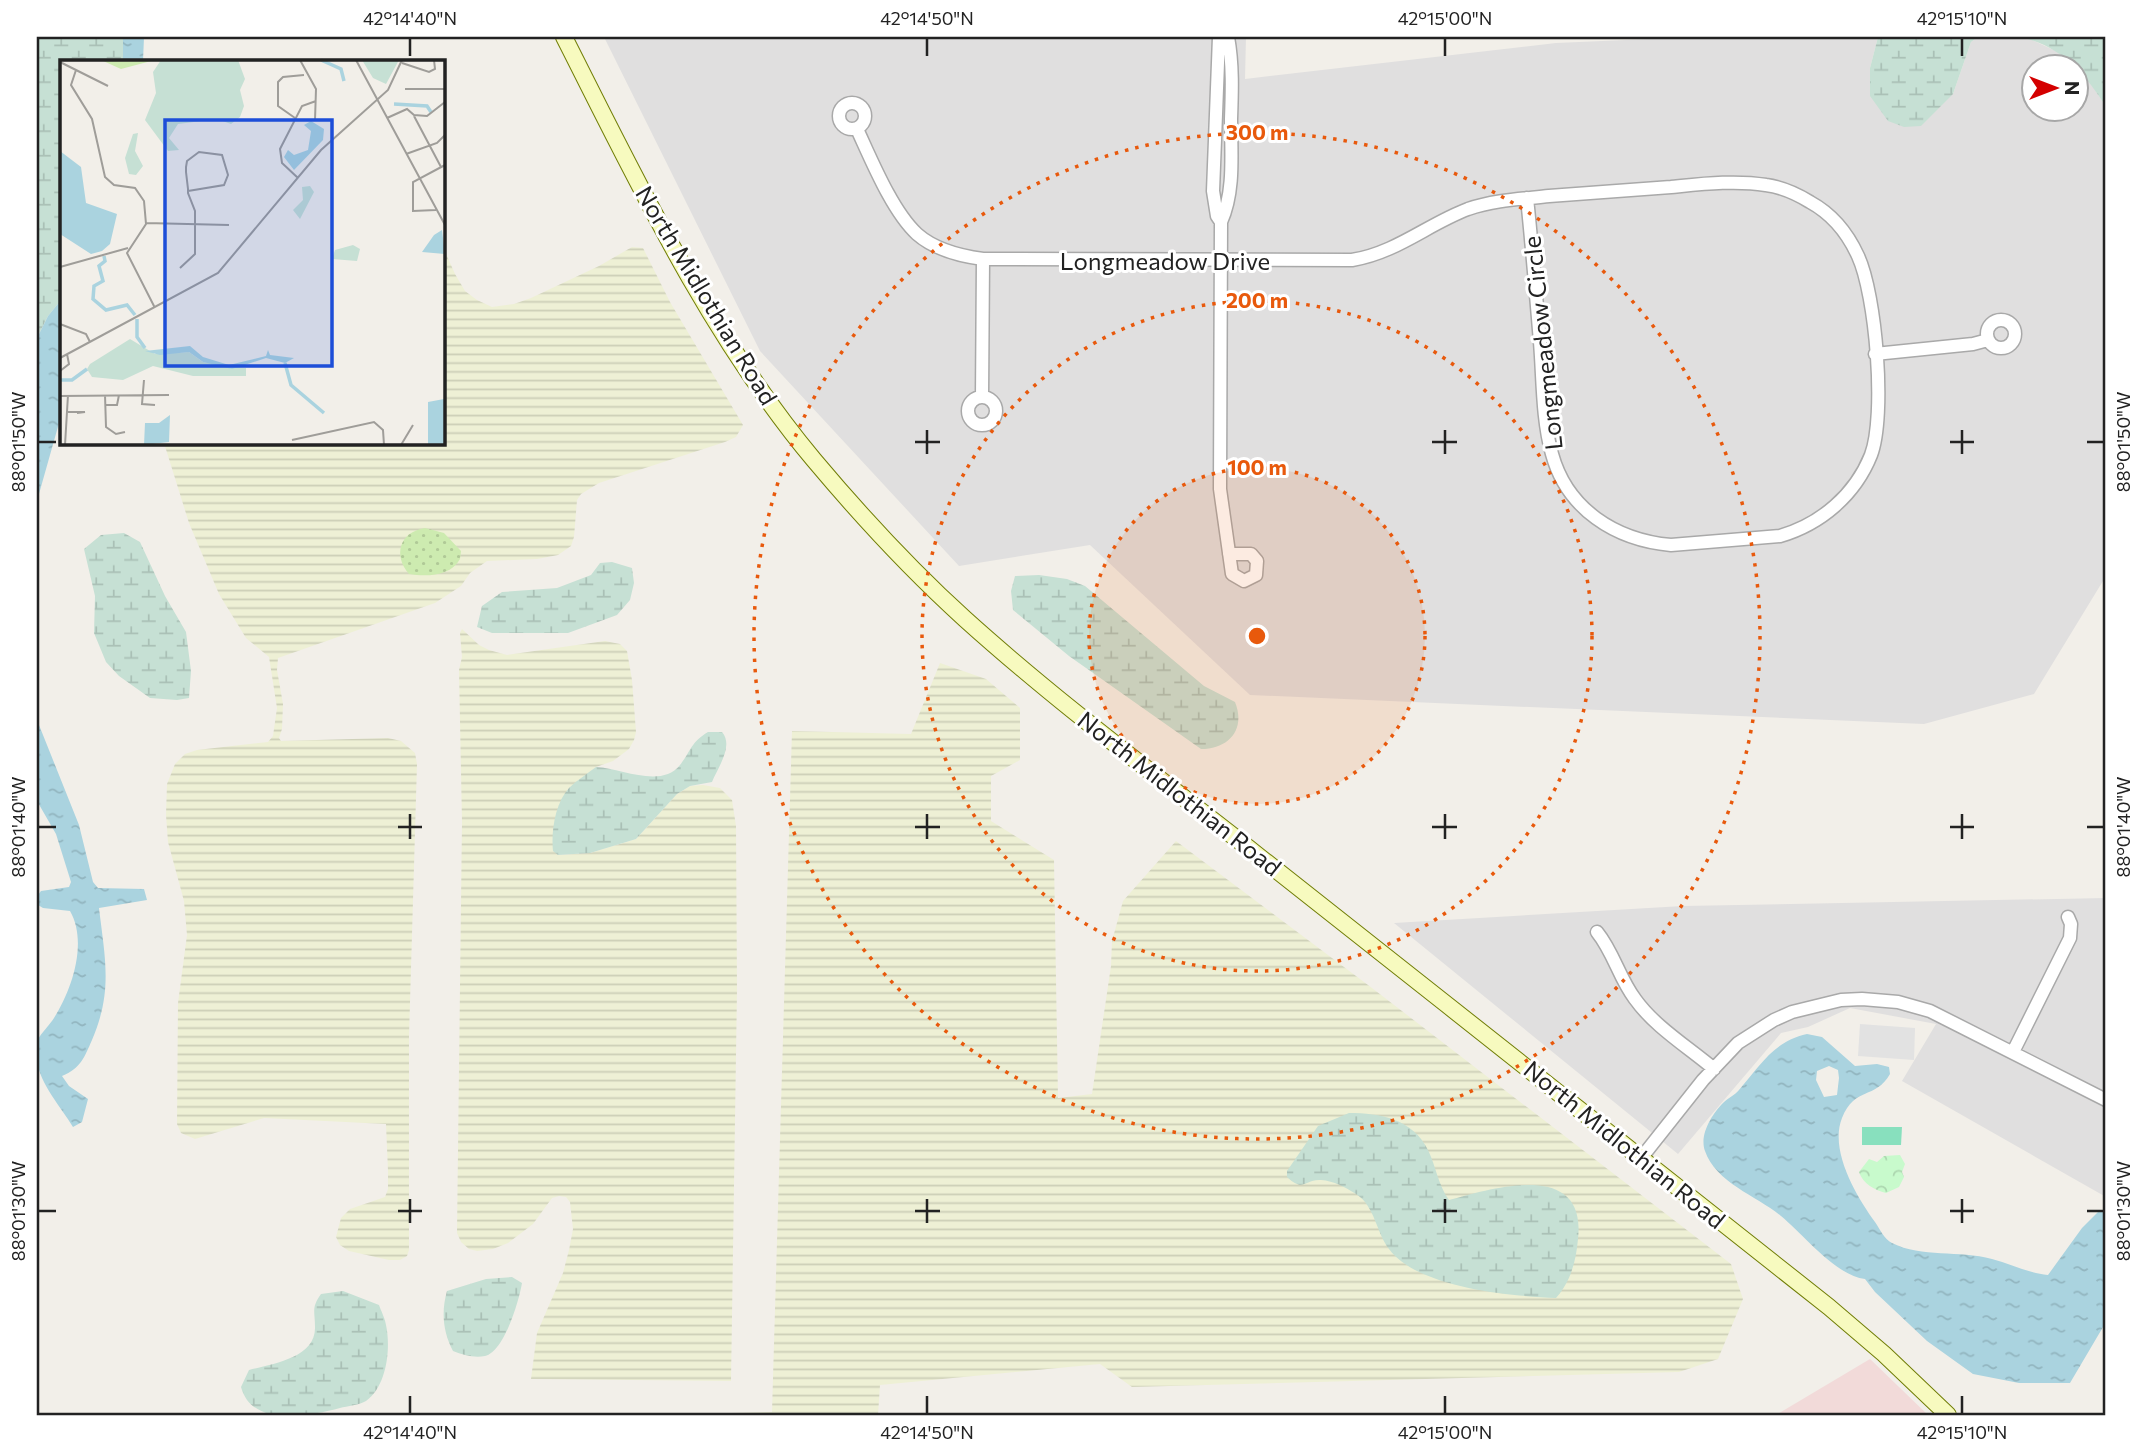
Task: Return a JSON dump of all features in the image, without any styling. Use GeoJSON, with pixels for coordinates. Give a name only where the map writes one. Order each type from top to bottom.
{"type":"FeatureCollection","features":[{"type":"Feature","properties":{"kind":"main road","name":"North Midlothian Road"},"geometry":{"type":"LineString","coordinates":[[564,37],[656,218],[747,371],[813,458],[884,539],[965,620],[1829,1307],[1884,1354],[1948,1415]]}},
{"type":"Feature","properties":{"kind":"street"},"geometry":{"type":"LineString","coordinates":[[1219,37],[1213,191],[1217,216],[1221,222]]}},
{"type":"Feature","properties":{"kind":"street"},"geometry":{"type":"LineString","coordinates":[[1228,37],[1232,65],[1231,174],[1221,222],[1220,489],[1230,554]]}},
{"type":"Feature","properties":{"kind":"street","name":"Longmeadow Drive"},"geometry":{"type":"LineString","coordinates":[[857,129],[880,177],[916,233],[946,250],[982,259],[1352,260],[1400,245],[1466,210],[1527,198]]}},
{"type":"Feature","properties":{"kind":"street","name":"Longmeadow Circle"},"geometry":{"type":"LineString","coordinates":[[1742,183],[1768,185],[1786,190],[1825,211],[1845,233],[1857,254],[1869,294],[1878,409],[1875,443],[1854,485],[1823,516],[1793,532],[1754,540],[1671,545],[1622,534],[1600,522],[1574,500],[1560,477],[1552,454],[1527,198],[1742,183]]}},
{"type":"Feature","properties":{"kind":"street"},"geometry":{"type":"LineString","coordinates":[[982,259],[982,397]]}},
{"type":"Feature","properties":{"kind":"street"},"geometry":{"type":"LineString","coordinates":[[1875,354],[1973,344],[1988,340]]}},
{"type":"Feature","properties":{"kind":"street"},"geometry":{"type":"LineString","coordinates":[[2013,1052],[2070,937],[2071,924],[2068,917]]}},
{"type":"Feature","properties":{"kind":"street"},"geometry":{"type":"LineString","coordinates":[[1597,932],[1608,945],[1624,983],[1637,1002],[1714,1069]]}},
{"type":"Feature","properties":{"kind":"street"},"geometry":{"type":"LineString","coordinates":[[1642,1157],[1714,1069],[1738,1044],[1774,1020],[1811,1006],[1841,1000],[1898,1002],[1930,1011],[2106,1100]]}},
{"type":"Feature","properties":{"kind":"shaded area"},"geometry":{"type":"Polygon","coordinates":[[[604,37],[1246,37],[1245,79],[1556,43],[1695,37],[1878,37],[1870,68],[1953,94],[1971,42],[1978,37],[2020,37],[2058,52],[2021,52],[2021,122],[2090,122],[2090,82],[2106,107],[2106,576],[2034,694],[1924,724],[1250,695],[1090,545],[959,566],[760,351],[604,37]]]}},
{"type":"Feature","properties":{"kind":"shaded area"},"geometry":{"type":"Polygon","coordinates":[[[2106,898],[2106,1197],[1902,1081],[1936,1024],[1850,1008],[1808,1027],[1781,1033],[1678,1154],[1394,923],[1683,906],[2106,898]]]}},
{"type":"Feature","properties":{"kind":"shaded area"},"geometry":{"type":"Polygon","coordinates":[[[1860,1024],[1915,1028],[1914,1060],[1858,1056],[1860,1024]]]}},
{"type":"Feature","properties":{"kind":"shaded area"},"geometry":{"type":"Polygon","coordinates":[[[1870,1359],[1928,1415],[1776,1415],[1870,1359]]]}},
{"type":"Feature","properties":{"kind":"green space"},"geometry":{"type":"Polygon","coordinates":[[[37,37],[123,37],[123,60],[60,60],[60,301],[48,316],[37,338],[37,37]]]}},
{"type":"Feature","properties":{"kind":"green space"},"geometry":{"type":"Polygon","coordinates":[[[1878,37],[1978,37],[1971,42],[1953,94],[1921,126],[1904,127],[1888,121],[1870,96],[1870,68],[1878,37]]]}},
{"type":"Feature","properties":{"kind":"green space"},"geometry":{"type":"Polygon","coordinates":[[[2020,37],[2106,37],[2106,107],[2090,84],[2090,52],[2057,52],[2020,37]]]}},
{"type":"Feature","properties":{"kind":"green space"},"geometry":{"type":"Polygon","coordinates":[[[632,247],[643,248],[670,302],[743,425],[736,437],[725,442],[599,483],[581,494],[577,500],[571,546],[558,555],[537,559],[487,561],[470,573],[461,586],[435,603],[278,658],[277,670],[283,704],[279,738],[281,741],[388,738],[401,741],[415,753],[417,764],[409,1037],[409,1250],[407,1256],[400,1260],[349,1251],[340,1245],[336,1237],[341,1218],[350,1209],[385,1197],[388,1189],[386,1124],[264,1118],[195,1139],[181,1133],[177,1124],[178,1003],[187,935],[184,901],[168,842],[167,784],[175,764],[185,754],[197,750],[268,742],[273,736],[277,708],[269,657],[246,638],[219,594],[189,523],[164,444],[444,444],[444,249],[465,291],[492,307],[531,298],[632,247]]]}},
{"type":"Feature","properties":{"kind":"green space"},"geometry":{"type":"Polygon","coordinates":[[[425,528],[444,533],[461,551],[460,559],[445,572],[431,575],[409,574],[401,560],[401,546],[409,534],[425,528]]]}},
{"type":"Feature","properties":{"kind":"green space"},"geometry":{"type":"Polygon","coordinates":[[[124,533],[140,542],[165,596],[186,632],[191,671],[189,698],[150,698],[119,676],[106,662],[94,633],[95,596],[84,549],[101,535],[124,533]]]}},
{"type":"Feature","properties":{"kind":"green space"},"geometry":{"type":"Polygon","coordinates":[[[612,562],[632,568],[634,583],[630,600],[617,615],[568,633],[492,633],[477,627],[482,606],[502,592],[557,588],[591,575],[600,563],[612,562]]]}},
{"type":"Feature","properties":{"kind":"green space"},"geometry":{"type":"Polygon","coordinates":[[[1039,575],[1067,579],[1085,586],[1204,686],[1235,702],[1238,721],[1233,736],[1220,745],[1201,749],[1069,656],[1013,610],[1011,591],[1015,576],[1039,575]]]}},
{"type":"Feature","properties":{"kind":"green space"},"geometry":{"type":"Polygon","coordinates":[[[462,629],[479,645],[507,655],[605,641],[620,644],[627,651],[632,680],[636,732],[634,740],[629,749],[613,761],[596,767],[568,789],[556,815],[558,855],[590,853],[636,839],[677,794],[690,786],[720,788],[732,800],[736,826],[737,990],[731,1381],[531,1379],[537,1333],[563,1273],[569,1250],[573,1229],[570,1202],[566,1197],[552,1198],[533,1224],[508,1243],[493,1249],[469,1249],[461,1242],[457,1233],[462,822],[459,670],[462,629]]]}},
{"type":"Feature","properties":{"kind":"green space"},"geometry":{"type":"Polygon","coordinates":[[[940,663],[986,679],[1020,708],[1020,760],[991,776],[991,821],[1054,860],[1058,1098],[1092,1094],[1111,966],[1112,941],[1123,901],[1176,841],[1731,1264],[1743,1299],[1718,1359],[1679,1372],[1132,1387],[1100,1364],[880,1385],[878,1415],[641,1415],[772,1412],[792,731],[911,734],[940,663]]]}},
{"type":"Feature","properties":{"kind":"green space"},"geometry":{"type":"Polygon","coordinates":[[[708,732],[722,732],[726,744],[724,757],[712,782],[690,786],[677,794],[636,839],[590,853],[558,855],[553,851],[553,827],[557,810],[564,794],[579,780],[596,767],[662,776],[680,765],[695,743],[708,732]]]}},
{"type":"Feature","properties":{"kind":"green space"},"geometry":{"type":"Polygon","coordinates":[[[1349,1113],[1384,1117],[1414,1131],[1428,1150],[1449,1200],[1489,1190],[1533,1185],[1553,1188],[1568,1197],[1577,1214],[1578,1239],[1569,1278],[1556,1298],[1491,1292],[1442,1281],[1421,1273],[1389,1249],[1367,1205],[1356,1194],[1330,1182],[1315,1180],[1301,1185],[1287,1177],[1287,1171],[1318,1126],[1349,1113]]]}},
{"type":"Feature","properties":{"kind":"green space"},"geometry":{"type":"Polygon","coordinates":[[[1862,1127],[1902,1127],[1901,1145],[1862,1145],[1862,1127]]]}},
{"type":"Feature","properties":{"kind":"green space"},"geometry":{"type":"Polygon","coordinates":[[[1900,1155],[1905,1164],[1902,1172],[1904,1177],[1899,1187],[1886,1193],[1863,1180],[1859,1172],[1869,1159],[1877,1162],[1884,1156],[1900,1155]]]}},
{"type":"Feature","properties":{"kind":"green space"},"geometry":{"type":"Polygon","coordinates":[[[512,1277],[522,1283],[514,1313],[498,1345],[492,1352],[481,1357],[453,1351],[444,1322],[447,1291],[486,1279],[512,1277]]]}},
{"type":"Feature","properties":{"kind":"green space"},"geometry":{"type":"Polygon","coordinates":[[[343,1291],[379,1305],[385,1320],[388,1344],[386,1366],[379,1386],[360,1404],[313,1414],[283,1416],[257,1409],[247,1400],[241,1387],[249,1370],[301,1353],[313,1338],[315,1306],[321,1294],[343,1291]]]}},
{"type":"Feature","properties":{"kind":"water"},"geometry":{"type":"Polygon","coordinates":[[[123,37],[144,37],[143,60],[123,60],[123,37]]]}},
{"type":"Feature","properties":{"kind":"water"},"geometry":{"type":"Polygon","coordinates":[[[60,301],[60,420],[37,501],[37,338],[48,316],[60,301]]]}},
{"type":"Feature","properties":{"kind":"water"},"geometry":{"type":"Polygon","coordinates":[[[37,720],[79,825],[93,882],[98,888],[144,889],[147,900],[99,908],[106,975],[103,1006],[84,1057],[74,1070],[62,1076],[69,1086],[88,1099],[82,1122],[73,1127],[42,1078],[36,1053],[37,1041],[67,994],[78,951],[78,937],[70,911],[38,905],[41,891],[69,887],[71,882],[56,834],[37,801],[37,720]]]}},
{"type":"Feature","properties":{"kind":"water"},"geometry":{"type":"Polygon","coordinates":[[[1807,1034],[1822,1037],[1855,1066],[1877,1064],[1889,1067],[1890,1074],[1884,1082],[1853,1101],[1847,1108],[1839,1131],[1839,1145],[1847,1173],[1860,1200],[1882,1234],[1892,1243],[1916,1251],[1979,1256],[2048,1275],[2082,1228],[2100,1210],[2106,1212],[2106,1322],[2070,1383],[2019,1383],[1973,1374],[1927,1341],[1875,1292],[1865,1279],[1854,1276],[1831,1262],[1781,1216],[1738,1188],[1710,1162],[1705,1151],[1704,1138],[1715,1113],[1768,1056],[1795,1037],[1807,1034]],[[1829,1066],[1817,1071],[1816,1080],[1824,1097],[1837,1095],[1838,1070],[1829,1066]]]}}]}
